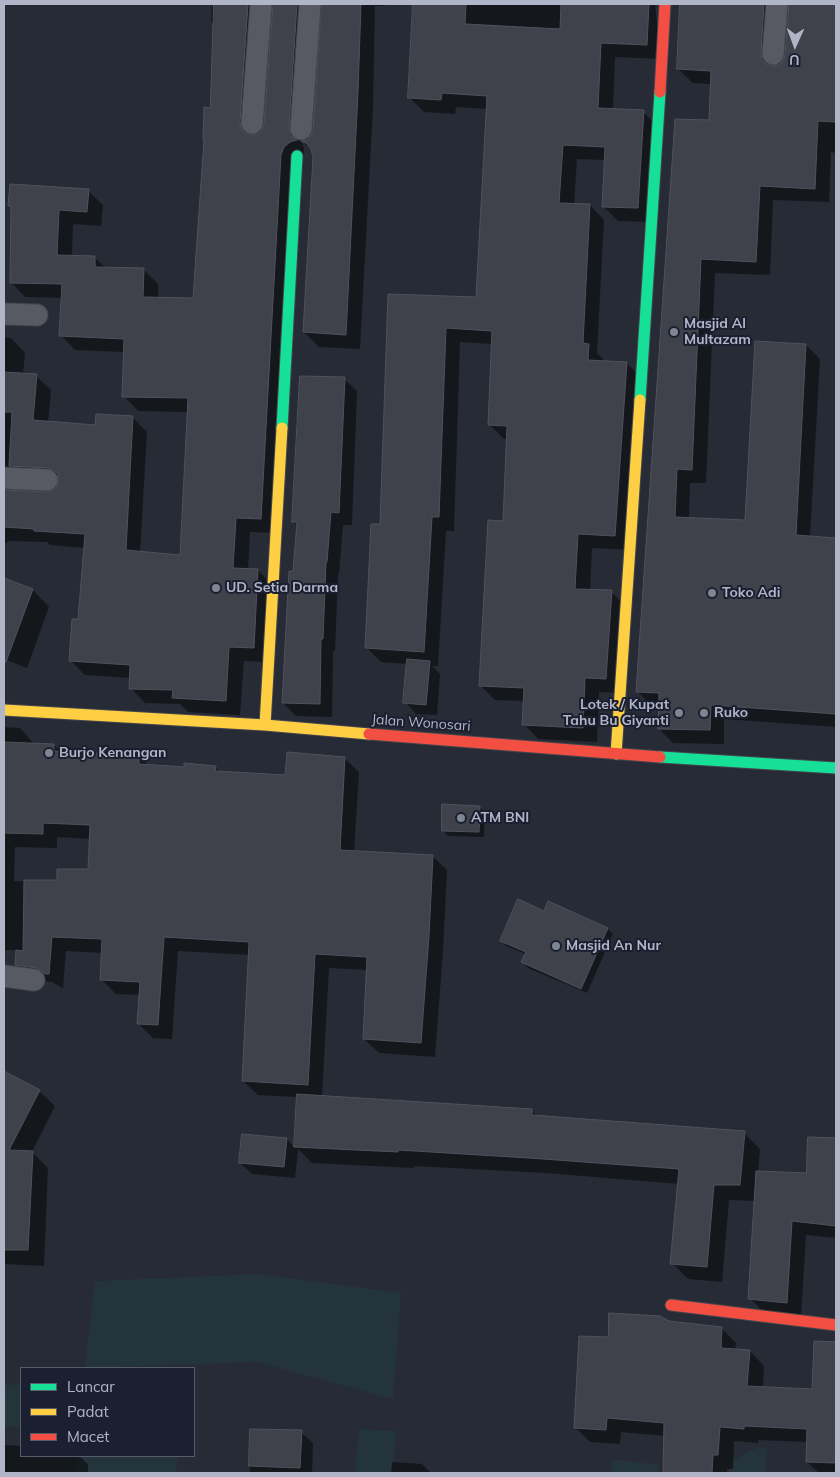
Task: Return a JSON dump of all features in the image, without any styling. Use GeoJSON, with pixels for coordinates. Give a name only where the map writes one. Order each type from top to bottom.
{"type":"FeatureCollection","features":[{"type":"Feature","properties":{"kind":"street"},"geometry":{"type":"LineString","coordinates":[[252,124],[261,4]]}},
{"type":"Feature","properties":{"kind":"street"},"geometry":{"type":"LineString","coordinates":[[301,129],[310,4]]}},
{"type":"Feature","properties":{"kind":"street"},"geometry":{"type":"LineString","coordinates":[[616,754],[655,183],[665,4]]}},
{"type":"Feature","properties":{"kind":"street"},"geometry":{"type":"LineString","coordinates":[[774,54],[777,4]]}},
{"type":"Feature","properties":{"kind":"street"},"geometry":{"type":"LineString","coordinates":[[265,725],[297,156]]}},
{"type":"Feature","properties":{"kind":"street"},"geometry":{"type":"LineString","coordinates":[[4,314],[37,316]]}},
{"type":"Feature","properties":{"kind":"street"},"geometry":{"type":"LineString","coordinates":[[4,478],[47,480]]}},
{"type":"Feature","properties":{"kind":"street","name":"Jalan Wonosari"},"geometry":{"type":"LineString","coordinates":[[4,710],[265,725],[616,754],[836,768]]}},
{"type":"Feature","properties":{"kind":"street"},"geometry":{"type":"LineString","coordinates":[[4,979],[34,980]]}},
{"type":"Feature","properties":{"kind":"street"},"geometry":{"type":"LineString","coordinates":[[670,1305],[836,1325]]}},
{"type":"Feature","properties":{"kind":"shaded area"},"geometry":{"type":"Polygon","coordinates":[[[259,1274],[401,1293],[393,1399],[257,1362],[85,1367],[95,1281],[259,1274]]]}},
{"type":"Feature","properties":{"kind":"shaded area"},"geometry":{"type":"Polygon","coordinates":[[[4,1384],[20,1385],[20,1427],[4,1426],[4,1384]]]}},
{"type":"Feature","properties":{"kind":"shaded area"},"geometry":{"type":"Polygon","coordinates":[[[359,1429],[396,1431],[393,1473],[355,1473],[359,1429]]]}},
{"type":"Feature","properties":{"kind":"shaded area"},"geometry":{"type":"Polygon","coordinates":[[[758,1447],[767,1450],[765,1473],[730,1473],[731,1462],[758,1447]]]}},
{"type":"Feature","properties":{"kind":"shaded area"},"geometry":{"type":"Polygon","coordinates":[[[77,1457],[178,1457],[176,1473],[76,1473],[77,1457]]]}},
{"type":"Feature","properties":{"kind":"shaded area"},"geometry":{"type":"Polygon","coordinates":[[[612,1459],[659,1465],[659,1473],[611,1473],[612,1459]]]}},
{"type":"Feature","properties":{"kind":"building"},"geometry":{"type":"Polygon","coordinates":[[[214,4],[248,4],[240,122],[241,128],[245,133],[252,135],[258,134],[264,124],[273,4],[297,4],[289,128],[290,135],[297,140],[290,142],[284,147],[281,155],[261,519],[236,518],[233,568],[258,569],[254,648],[229,647],[226,701],[172,698],[173,690],[129,689],[130,665],[69,661],[72,619],[78,619],[85,534],[4,527],[4,490],[47,492],[57,487],[59,481],[58,474],[48,468],[9,466],[12,412],[4,412],[4,372],[37,374],[33,420],[95,425],[96,414],[133,416],[126,550],[180,555],[188,398],[122,397],[124,339],[59,336],[62,284],[10,283],[11,206],[8,206],[10,184],[89,189],[87,212],[59,210],[57,255],[95,256],[95,267],[144,268],[143,297],[193,298],[204,140],[204,107],[210,108],[214,4]]]}},
{"type":"Feature","properties":{"kind":"building"},"geometry":{"type":"Polygon","coordinates":[[[322,4],[361,4],[346,335],[303,332],[313,157],[311,149],[306,143],[301,141],[307,140],[313,130],[322,4]]]}},
{"type":"Feature","properties":{"kind":"building"},"geometry":{"type":"Polygon","coordinates":[[[413,4],[466,4],[465,24],[560,29],[561,4],[649,4],[647,45],[601,43],[598,108],[644,110],[638,208],[602,207],[605,147],[563,145],[559,203],[590,204],[583,343],[589,344],[588,360],[627,362],[615,536],[578,534],[575,589],[612,590],[606,679],[585,678],[583,728],[522,725],[524,688],[479,686],[488,520],[503,521],[507,426],[488,425],[492,331],[446,328],[439,517],[432,517],[424,652],[365,648],[371,524],[380,524],[388,294],[476,297],[487,96],[442,93],[441,100],[408,98],[413,4]]]}},
{"type":"Feature","properties":{"kind":"building"},"geometry":{"type":"Polygon","coordinates":[[[680,4],[764,4],[761,53],[762,60],[772,66],[779,65],[785,55],[789,4],[836,4],[836,122],[818,121],[815,189],[760,186],[756,262],[701,259],[692,470],[677,469],[675,517],[745,520],[755,341],[806,344],[796,535],[836,538],[836,714],[711,705],[710,730],[658,729],[659,693],[636,692],[675,119],[709,120],[711,71],[677,69],[680,4]]]}},
{"type":"Feature","properties":{"kind":"building"},"geometry":{"type":"Polygon","coordinates":[[[300,376],[345,377],[339,513],[331,512],[326,562],[323,639],[321,639],[320,704],[282,703],[289,571],[293,571],[297,522],[292,522],[300,376]]]}},
{"type":"Feature","properties":{"kind":"building"},"geometry":{"type":"Polygon","coordinates":[[[4,578],[33,589],[6,662],[4,662],[4,578]]]}},
{"type":"Feature","properties":{"kind":"building"},"geometry":{"type":"Polygon","coordinates":[[[407,659],[430,661],[426,705],[403,703],[407,659]]]}},
{"type":"Feature","properties":{"kind":"building"},"geometry":{"type":"Polygon","coordinates":[[[4,742],[54,744],[54,751],[139,755],[139,764],[184,767],[184,763],[216,766],[215,771],[285,775],[287,752],[345,757],[340,850],[433,855],[421,1043],[363,1039],[367,957],[315,954],[308,1085],[242,1081],[249,942],[164,937],[158,1025],[137,1024],[140,982],[100,980],[102,939],[52,937],[49,974],[45,974],[36,968],[15,965],[16,950],[23,951],[24,880],[57,880],[57,869],[88,869],[90,825],[43,823],[43,834],[4,833],[4,742]]]}},
{"type":"Feature","properties":{"kind":"building","name":"ATM BNI"},"geometry":{"type":"Polygon","coordinates":[[[442,804],[480,806],[479,832],[442,831],[442,804]]]}},
{"type":"Feature","properties":{"kind":"building","name":"Masjid An Nur"},"geometry":{"type":"Polygon","coordinates":[[[518,899],[544,911],[548,901],[608,928],[581,989],[521,962],[526,952],[500,941],[518,899]]]}},
{"type":"Feature","properties":{"kind":"building"},"geometry":{"type":"Polygon","coordinates":[[[4,1071],[40,1090],[9,1150],[33,1151],[28,1250],[4,1250],[4,1071]]]}},
{"type":"Feature","properties":{"kind":"building"},"geometry":{"type":"Polygon","coordinates":[[[297,1094],[532,1109],[532,1115],[745,1131],[740,1185],[714,1185],[707,1267],[670,1264],[679,1169],[398,1150],[398,1152],[294,1147],[297,1094]]]}},
{"type":"Feature","properties":{"kind":"building"},"geometry":{"type":"Polygon","coordinates":[[[242,1134],[287,1138],[284,1167],[239,1163],[242,1134]]]}},
{"type":"Feature","properties":{"kind":"building"},"geometry":{"type":"Polygon","coordinates":[[[808,1137],[836,1138],[836,1226],[792,1221],[787,1303],[748,1299],[756,1171],[806,1173],[808,1137]]]}},
{"type":"Feature","properties":{"kind":"building"},"geometry":{"type":"Polygon","coordinates":[[[609,1313],[660,1316],[669,1321],[722,1327],[721,1348],[750,1350],[747,1386],[812,1389],[814,1341],[836,1342],[836,1463],[806,1462],[807,1429],[744,1426],[744,1429],[720,1427],[718,1455],[713,1455],[712,1473],[663,1473],[664,1423],[607,1418],[606,1430],[574,1428],[579,1336],[608,1337],[609,1313]]]}},
{"type":"Feature","properties":{"kind":"building"},"geometry":{"type":"Polygon","coordinates":[[[250,1429],[302,1430],[300,1468],[249,1466],[250,1429]]]}},
{"type":"Feature","properties":{"kind":"traffic: fast"},"geometry":{"type":"LineString","coordinates":[[640,400],[660,92]]}},
{"type":"Feature","properties":{"kind":"traffic: fast"},"geometry":{"type":"LineString","coordinates":[[282,428],[297,156]]}},
{"type":"Feature","properties":{"kind":"traffic: fast"},"geometry":{"type":"LineString","coordinates":[[660,757],[836,768]]}},
{"type":"Feature","properties":{"kind":"traffic: slow"},"geometry":{"type":"LineString","coordinates":[[616,754],[640,400]]}},
{"type":"Feature","properties":{"kind":"traffic: slow"},"geometry":{"type":"LineString","coordinates":[[265,725],[282,428]]}},
{"type":"Feature","properties":{"kind":"traffic: slow"},"geometry":{"type":"LineString","coordinates":[[4,710],[265,725],[369,734]]}},
{"type":"Feature","properties":{"kind":"traffic: jam"},"geometry":{"type":"LineString","coordinates":[[660,92],[665,4]]}},
{"type":"Feature","properties":{"kind":"traffic: jam"},"geometry":{"type":"LineString","coordinates":[[369,734],[660,757]]}},
{"type":"Feature","properties":{"kind":"traffic: jam"},"geometry":{"type":"LineString","coordinates":[[671,1305],[836,1325]]}},
{"type":"Feature","properties":{"kind":"place","name":"Masjid Al Multazam"},"geometry":{"type":"Point","coordinates":[674,332]}},
{"type":"Feature","properties":{"kind":"place","name":"UD. Setia Darma"},"geometry":{"type":"Point","coordinates":[216,588]}},
{"type":"Feature","properties":{"kind":"place","name":"Toko Adi"},"geometry":{"type":"Point","coordinates":[712,593]}},
{"type":"Feature","properties":{"kind":"place","name":"Lotek / Kupat Tahu Bu Giyanti"},"geometry":{"type":"Point","coordinates":[679,713]}},
{"type":"Feature","properties":{"kind":"place","name":"Ruko"},"geometry":{"type":"Point","coordinates":[704,713]}},
{"type":"Feature","properties":{"kind":"place","name":"Burjo Kenangan"},"geometry":{"type":"Point","coordinates":[49,753]}},
{"type":"Feature","properties":{"kind":"place","name":"ATM BNI"},"geometry":{"type":"Point","coordinates":[461,818]}},
{"type":"Feature","properties":{"kind":"place","name":"Masjid An Nur"},"geometry":{"type":"Point","coordinates":[556,946]}}]}
